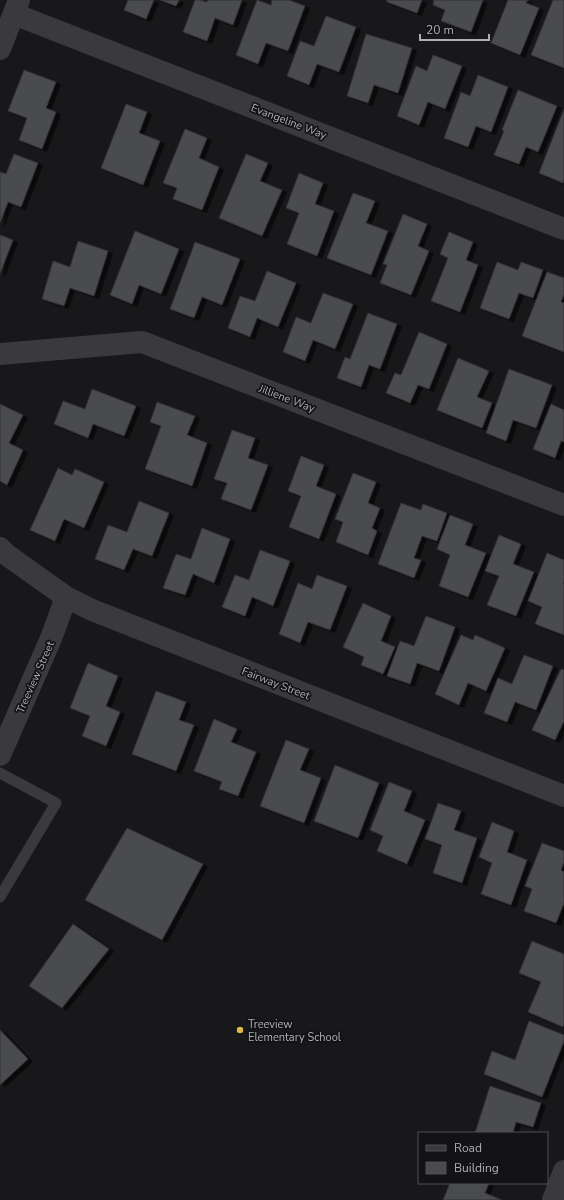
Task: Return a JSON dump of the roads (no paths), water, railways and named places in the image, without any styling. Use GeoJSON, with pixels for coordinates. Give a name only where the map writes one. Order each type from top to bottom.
{"type":"FeatureCollection","features":[{"type":"Feature","properties":{"kind":"street"},"geometry":{"type":"LineString","coordinates":[[0,49],[16,7]]}},
{"type":"Feature","properties":{"kind":"street","name":"Evangeline Way"},"geometry":{"type":"LineString","coordinates":[[16,7],[564,230]]}},
{"type":"Feature","properties":{"kind":"street","name":"Jilliene Way"},"geometry":{"type":"LineString","coordinates":[[0,354],[142,342],[564,505]]}},
{"type":"Feature","properties":{"kind":"street","name":"Fairway Street"},"geometry":{"type":"LineString","coordinates":[[0,548],[7,555],[66,597],[92,610],[564,796]]}},
{"type":"Feature","properties":{"kind":"street","name":"Treeview Street"},"geometry":{"type":"LineString","coordinates":[[0,755],[52,636],[66,597]]}},
{"type":"Feature","properties":{"kind":"street"},"geometry":{"type":"LineString","coordinates":[[553,1200],[564,1171]]}},
{"type":"Feature","properties":{"kind":"lane"},"geometry":{"type":"LineString","coordinates":[[0,773],[56,803],[0,897]]}},
{"type":"Feature","properties":{"kind":"place","name":"Treeview Elementary School"},"geometry":{"type":"Point","coordinates":[240,1030]}}]}
